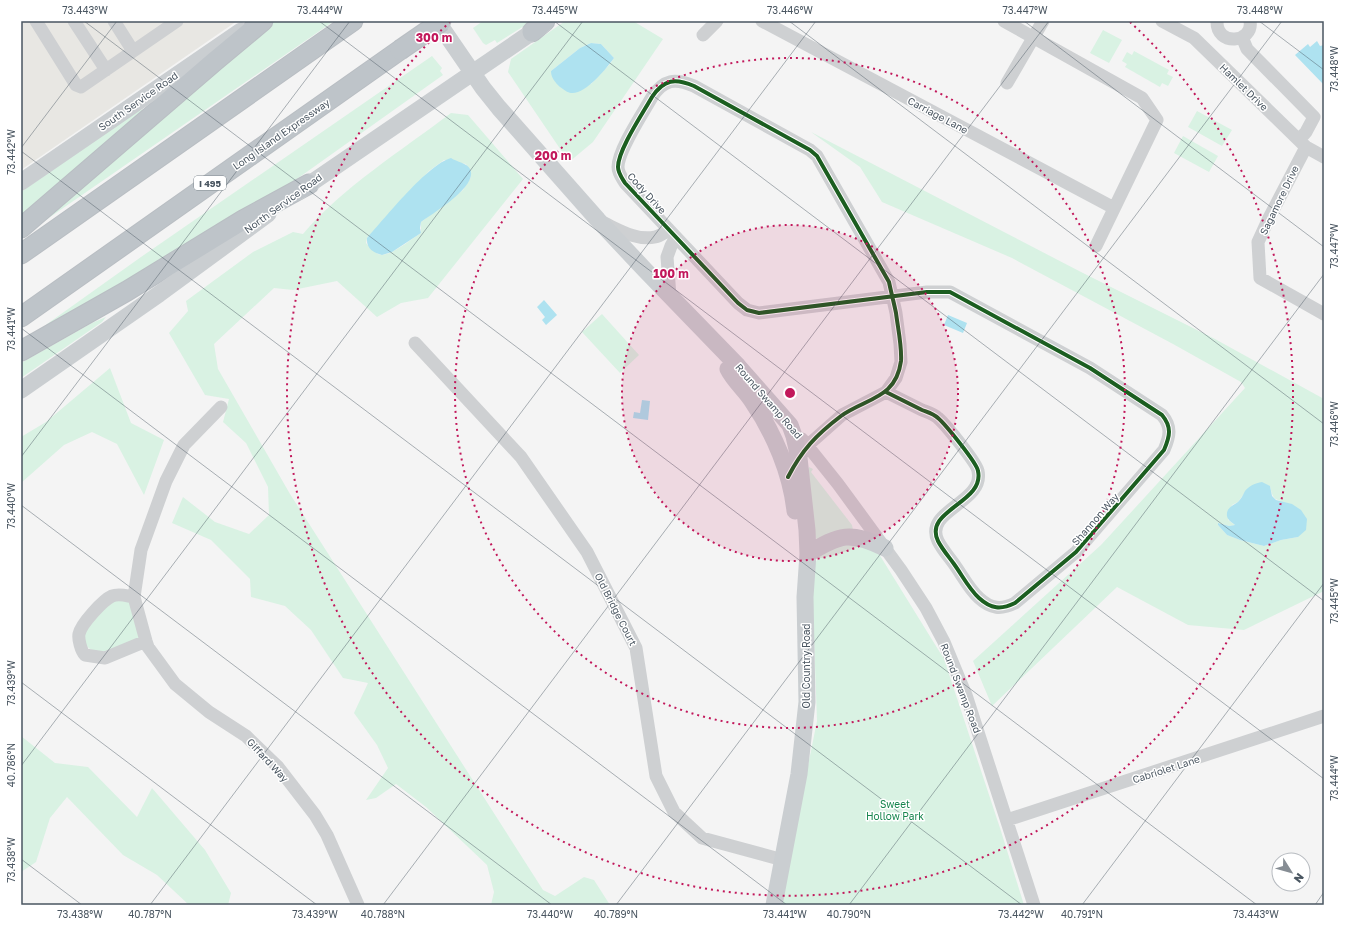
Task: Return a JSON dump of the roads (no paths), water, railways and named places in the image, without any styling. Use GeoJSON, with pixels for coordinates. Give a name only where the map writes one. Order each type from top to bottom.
{"type":"FeatureCollection","features":[{"type":"Feature","properties":{"kind":"highway"},"geometry":{"type":"LineString","coordinates":[[21,228],[263,21]]}},
{"type":"Feature","properties":{"kind":"highway"},"geometry":{"type":"LineString","coordinates":[[21,254],[353,21]]}},
{"type":"Feature","properties":{"kind":"highway","name":"Long Island Expressway"},"geometry":{"type":"LineString","coordinates":[[21,317],[442,21]]}},
{"type":"Feature","properties":{"kind":"highway"},"geometry":{"type":"LineString","coordinates":[[21,351],[127,291],[243,220],[309,184]]}},
{"type":"Feature","properties":{"kind":"main road","name":"South Service Road"},"geometry":{"type":"LineString","coordinates":[[21,182],[256,21]]}},
{"type":"Feature","properties":{"kind":"main road","name":"Round Swamp Road"},"geometry":{"type":"LineString","coordinates":[[437,21],[472,73],[499,108],[598,220],[759,388],[790,425]]}},
{"type":"Feature","properties":{"kind":"main road","name":"North Service Road"},"geometry":{"type":"LineString","coordinates":[[21,390],[159,294],[309,184],[539,26],[549,21]]}},
{"type":"Feature","properties":{"kind":"main road"},"geometry":{"type":"LineString","coordinates":[[708,334],[731,374],[751,399],[764,420],[788,477],[794,503],[799,558],[805,597]]}},
{"type":"Feature","properties":{"kind":"main road","name":"Old Country Road"},"geometry":{"type":"LineString","coordinates":[[774,905],[799,774],[807,702],[805,597],[808,554],[803,452],[790,425]]}},
{"type":"Feature","properties":{"kind":"main road"},"geometry":{"type":"LineString","coordinates":[[808,554],[834,539],[848,536],[860,538],[885,548]]}},
{"type":"Feature","properties":{"kind":"street"},"geometry":{"type":"LineString","coordinates":[[36,21],[76,85],[81,87],[177,21]]}},
{"type":"Feature","properties":{"kind":"street"},"geometry":{"type":"LineString","coordinates":[[74,21],[106,70]]}},
{"type":"Feature","properties":{"kind":"street"},"geometry":{"type":"LineString","coordinates":[[114,21],[133,51]]}},
{"type":"Feature","properties":{"kind":"street"},"geometry":{"type":"LineString","coordinates":[[703,35],[717,21]]}},
{"type":"Feature","properties":{"kind":"street","name":"Carriage Lane"},"geometry":{"type":"LineString","coordinates":[[762,21],[1114,208]]}},
{"type":"Feature","properties":{"kind":"street"},"geometry":{"type":"LineString","coordinates":[[1004,21],[1142,98],[1156,120],[1096,246]]}},
{"type":"Feature","properties":{"kind":"street"},"geometry":{"type":"LineString","coordinates":[[1007,83],[1043,21]]}},
{"type":"Feature","properties":{"kind":"street","name":"Hamlet Drive"},"geometry":{"type":"LineString","coordinates":[[1162,21],[1194,38],[1302,144],[1324,157]]}},
{"type":"Feature","properties":{"kind":"street"},"geometry":{"type":"LineString","coordinates":[[1217,21],[1218,29],[1221,34],[1231,40],[1237,40],[1247,34],[1250,28],[1250,21]]}},
{"type":"Feature","properties":{"kind":"street"},"geometry":{"type":"LineString","coordinates":[[1207,51],[1221,34]]}},
{"type":"Feature","properties":{"kind":"street"},"geometry":{"type":"LineString","coordinates":[[1242,37],[1248,49],[1314,117],[1306,132],[1302,144]]}},
{"type":"Feature","properties":{"kind":"street","name":"Cody Drive"},"geometry":{"type":"LineString","coordinates":[[788,477],[803,452],[842,415],[886,392],[896,378],[900,362],[900,344],[892,296],[889,282],[817,156],[810,150],[694,86],[682,81],[671,81],[663,84],[657,90],[623,148],[619,158],[619,174],[625,183],[738,303],[747,310],[759,313],[892,296]]}},
{"type":"Feature","properties":{"kind":"street","name":"Sagamore Drive"},"geometry":{"type":"LineString","coordinates":[[1302,144],[1258,242],[1260,278],[1324,314]]}},
{"type":"Feature","properties":{"kind":"street"},"geometry":{"type":"LineString","coordinates":[[598,220],[626,233],[643,238],[673,233],[668,257],[670,296]]}},
{"type":"Feature","properties":{"kind":"street","name":"Shannon Way"},"geometry":{"type":"LineString","coordinates":[[886,392],[938,418],[974,461],[978,471],[978,481],[975,489],[969,496],[942,516],[936,527],[938,540],[972,591],[987,604],[998,608],[1015,603],[1076,552],[1164,450],[1169,437],[1169,426],[1162,415],[1090,368],[957,295],[950,292],[941,291],[892,296]]}},
{"type":"Feature","properties":{"kind":"street","name":"Old Bridge Court"},"geometry":{"type":"LineString","coordinates":[[416,343],[521,457],[587,552],[636,648],[656,776],[674,812],[702,838],[783,860]]}},
{"type":"Feature","properties":{"kind":"street","name":"Giffard Way"},"geometry":{"type":"LineString","coordinates":[[221,407],[184,445],[166,481],[141,550],[134,597],[146,641],[148,647],[175,684],[209,712],[246,736],[278,767],[315,815],[327,835],[358,905]]}},
{"type":"Feature","properties":{"kind":"street","name":"Round Swamp Road"},"geometry":{"type":"LineString","coordinates":[[803,452],[838,484],[885,548],[926,608],[949,654],[966,695],[1034,905]]}},
{"type":"Feature","properties":{"kind":"street"},"geometry":{"type":"LineString","coordinates":[[134,597],[120,594],[111,596],[94,610],[79,633],[82,648],[85,655],[105,658],[146,641]]}},
{"type":"Feature","properties":{"kind":"street","name":"Cabriolet Lane"},"geometry":{"type":"LineString","coordinates":[[1007,820],[1324,716]]}},
{"type":"Feature","properties":{"kind":"water"},"geometry":{"type":"Polygon","coordinates":[[[1317,41],[1320,46],[1324,45],[1324,85],[1295,55],[1308,44],[1310,47],[1317,41]]]}},
{"type":"Feature","properties":{"kind":"water"},"geometry":{"type":"Polygon","coordinates":[[[591,43],[601,44],[614,58],[601,74],[583,90],[571,93],[568,92],[555,82],[551,71],[580,48],[591,43]]]}},
{"type":"Feature","properties":{"kind":"water"},"geometry":{"type":"Polygon","coordinates":[[[451,158],[464,164],[470,169],[471,176],[462,191],[421,222],[421,233],[392,252],[382,255],[371,250],[367,242],[367,238],[384,218],[431,170],[442,162],[451,158]]]}},
{"type":"Feature","properties":{"kind":"water"},"geometry":{"type":"Polygon","coordinates":[[[544,300],[557,315],[546,325],[542,320],[545,317],[537,307],[544,300]]]}},
{"type":"Feature","properties":{"kind":"water"},"geometry":{"type":"Polygon","coordinates":[[[948,315],[967,323],[963,333],[944,325],[948,315]]]}},
{"type":"Feature","properties":{"kind":"water"},"geometry":{"type":"Polygon","coordinates":[[[642,400],[650,401],[648,420],[633,418],[634,412],[640,413],[642,400]]]}},
{"type":"Feature","properties":{"kind":"water"},"geometry":{"type":"Polygon","coordinates":[[[1262,482],[1270,486],[1272,496],[1276,500],[1292,504],[1301,510],[1307,519],[1306,530],[1298,537],[1281,540],[1264,546],[1227,535],[1218,525],[1218,523],[1229,526],[1235,525],[1228,518],[1228,509],[1238,502],[1248,488],[1262,482]]]}},
{"type":"Feature","properties":{"kind":"park label","name":"Sweet Hollow Park"},"geometry":{"type":"Point","coordinates":[895,810]}}]}
